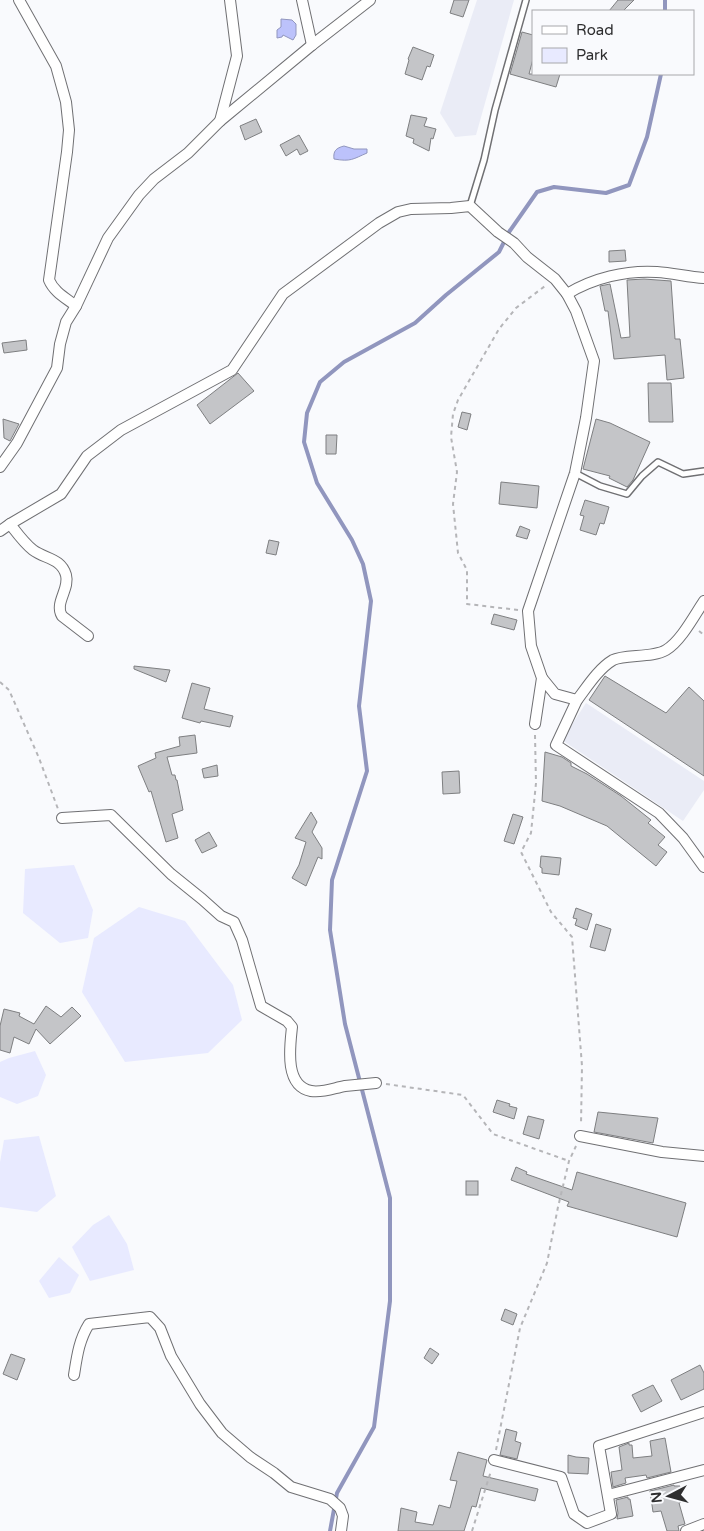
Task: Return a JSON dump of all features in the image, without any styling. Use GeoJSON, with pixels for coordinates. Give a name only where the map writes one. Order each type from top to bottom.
{"type":"FeatureCollection","features":[{"type":"Feature","properties":{"kind":"street"},"geometry":{"type":"LineString","coordinates":[[19,0],[56,66],[66,102],[69,130],[68,145],[49,280],[56,292],[76,306]]}},
{"type":"Feature","properties":{"kind":"street"},"geometry":{"type":"LineString","coordinates":[[220,122],[237,56],[230,0]]}},
{"type":"Feature","properties":{"kind":"street"},"geometry":{"type":"LineString","coordinates":[[302,0],[312,44]]}},
{"type":"Feature","properties":{"kind":"street"},"geometry":{"type":"LineString","coordinates":[[0,466],[17,443],[58,368],[60,344],[66,322],[76,306],[108,238],[139,195],[154,179],[188,153],[220,122],[312,44],[370,0]]}},
{"type":"Feature","properties":{"kind":"street"},"geometry":{"type":"LineString","coordinates":[[0,531],[61,494],[87,456],[121,430],[232,370],[283,294],[379,222],[398,212],[411,209],[470,206],[498,232],[514,243],[526,257],[555,279],[567,294],[576,311],[594,361],[586,418],[575,473],[528,611],[531,646],[542,678],[555,694],[577,700]]}},
{"type":"Feature","properties":{"kind":"street"},"geometry":{"type":"LineString","coordinates":[[567,294],[582,284],[608,276],[656,272],[699,278]]}},
{"type":"Feature","properties":{"kind":"street"},"geometry":{"type":"LineString","coordinates":[[10,524],[34,552],[60,564],[67,576],[67,585],[60,605],[60,612],[62,616],[88,636]]}},
{"type":"Feature","properties":{"kind":"street"},"geometry":{"type":"LineString","coordinates":[[704,601],[679,638],[665,650],[648,655],[614,660],[598,673],[577,700],[556,745],[659,813],[684,838],[704,867]]}},
{"type":"Feature","properties":{"kind":"street"},"geometry":{"type":"LineString","coordinates":[[535,724],[542,678]]}},
{"type":"Feature","properties":{"kind":"street"},"geometry":{"type":"LineString","coordinates":[[62,818],[111,815],[171,874],[202,898],[221,916],[234,922],[242,940],[261,1006],[287,1021],[292,1027],[290,1044],[291,1067],[296,1083],[309,1091],[323,1091],[376,1082]]}},
{"type":"Feature","properties":{"kind":"street"},"geometry":{"type":"LineString","coordinates":[[580,1136],[662,1152],[704,1156]]}},
{"type":"Feature","properties":{"kind":"street"},"geometry":{"type":"LineString","coordinates":[[74,1375],[82,1336],[89,1324],[150,1317],[160,1328],[171,1356],[200,1404],[222,1434],[291,1487],[330,1500],[340,1508],[343,1516],[341,1531]]}},
{"type":"Feature","properties":{"kind":"street"},"geometry":{"type":"LineString","coordinates":[[494,1460],[561,1477],[574,1514],[587,1523],[610,1514],[599,1446],[704,1412]]}},
{"type":"Feature","properties":{"kind":"street"},"geometry":{"type":"LineString","coordinates":[[608,1495],[704,1470]]}},
{"type":"Feature","properties":{"kind":"street"},"geometry":{"type":"LineString","coordinates":[[686,1531],[704,1524]]}},
{"type":"Feature","properties":{"kind":"lane"},"geometry":{"type":"LineString","coordinates":[[470,206],[526,0]]}},
{"type":"Feature","properties":{"kind":"lane"},"geometry":{"type":"LineString","coordinates":[[575,473],[600,486],[627,494],[642,476],[658,462],[683,474],[704,471]]}},
{"type":"Feature","properties":{"kind":"path"},"geometry":{"type":"LineString","coordinates":[[528,611],[467,604],[467,570],[458,553],[453,504],[457,472],[451,437],[453,414],[458,400],[498,329],[516,308],[555,279]]}},
{"type":"Feature","properties":{"kind":"path"},"geometry":{"type":"LineString","coordinates":[[0,682],[9,690],[40,758],[62,818]]}},
{"type":"Feature","properties":{"kind":"path"},"geometry":{"type":"LineString","coordinates":[[472,1531],[494,1460],[520,1328],[547,1263],[569,1161],[580,1136],[582,1066],[572,937],[552,912],[521,852],[531,833],[533,816],[536,783],[535,724]]}},
{"type":"Feature","properties":{"kind":"path"},"geometry":{"type":"LineString","coordinates":[[376,1082],[463,1095],[493,1134],[569,1161]]}},
{"type":"Feature","properties":{"kind":"shaded area"},"geometry":{"type":"Polygon","coordinates":[[[477,0],[514,0],[476,135],[455,137],[440,113],[477,0]]]}},
{"type":"Feature","properties":{"kind":"shaded area"},"geometry":{"type":"Polygon","coordinates":[[[586,703],[704,781],[704,790],[683,821],[562,740],[586,703]]]}},
{"type":"Feature","properties":{"kind":"green space"},"geometry":{"type":"Polygon","coordinates":[[[74,865],[93,910],[88,938],[60,943],[23,913],[25,869],[74,865]]]}},
{"type":"Feature","properties":{"kind":"green space"},"geometry":{"type":"Polygon","coordinates":[[[139,907],[185,921],[233,985],[242,1020],[208,1053],[125,1062],[82,992],[94,938],[139,907]]]}},
{"type":"Feature","properties":{"kind":"green space"},"geometry":{"type":"Polygon","coordinates":[[[35,1051],[46,1075],[38,1096],[17,1104],[0,1097],[0,1062],[35,1051]]]}},
{"type":"Feature","properties":{"kind":"green space"},"geometry":{"type":"Polygon","coordinates":[[[39,1136],[56,1196],[37,1212],[0,1207],[0,1162],[4,1140],[39,1136]]]}},
{"type":"Feature","properties":{"kind":"green space"},"geometry":{"type":"Polygon","coordinates":[[[109,1215],[127,1244],[134,1270],[90,1281],[72,1247],[93,1225],[109,1215]]]}},
{"type":"Feature","properties":{"kind":"green space"},"geometry":{"type":"Polygon","coordinates":[[[59,1257],[79,1275],[70,1293],[49,1298],[39,1281],[59,1257]]]}},
{"type":"Feature","properties":{"kind":"water"},"geometry":{"type":"Polygon","coordinates":[[[281,19],[292,20],[296,24],[296,35],[293,40],[283,35],[277,38],[277,30],[281,27],[281,19]]]}},
{"type":"Feature","properties":{"kind":"water"},"geometry":{"type":"Polygon","coordinates":[[[344,146],[354,149],[367,149],[367,153],[348,160],[334,159],[336,150],[344,146]]]}},
{"type":"Feature","properties":{"kind":"building"},"geometry":{"type":"Polygon","coordinates":[[[454,0],[469,0],[463,17],[450,13],[454,0]]]}},
{"type":"Feature","properties":{"kind":"building"},"geometry":{"type":"Polygon","coordinates":[[[618,0],[634,0],[624,10],[610,10],[618,0]]]}},
{"type":"Feature","properties":{"kind":"building"},"geometry":{"type":"Polygon","coordinates":[[[522,32],[532,35],[532,63],[529,74],[560,75],[556,87],[510,74],[522,32]]]}},
{"type":"Feature","properties":{"kind":"building"},"geometry":{"type":"Polygon","coordinates":[[[413,47],[434,55],[430,67],[427,66],[422,80],[405,74],[413,47]]]}},
{"type":"Feature","properties":{"kind":"building"},"geometry":{"type":"Polygon","coordinates":[[[411,115],[427,118],[424,126],[436,129],[433,139],[431,138],[429,151],[413,143],[414,139],[406,136],[411,115]]]}},
{"type":"Feature","properties":{"kind":"building"},"geometry":{"type":"Polygon","coordinates":[[[256,119],[262,132],[245,140],[240,126],[256,119]]]}},
{"type":"Feature","properties":{"kind":"building"},"geometry":{"type":"Polygon","coordinates":[[[299,135],[308,151],[300,155],[297,149],[286,156],[280,145],[299,135]]]}},
{"type":"Feature","properties":{"kind":"building"},"geometry":{"type":"Polygon","coordinates":[[[625,250],[626,261],[609,262],[609,251],[625,250]]]}},
{"type":"Feature","properties":{"kind":"building"},"geometry":{"type":"Polygon","coordinates":[[[627,280],[671,281],[675,339],[680,339],[684,378],[667,380],[665,355],[614,359],[608,311],[605,311],[600,286],[610,284],[621,338],[630,337],[627,280]]]}},
{"type":"Feature","properties":{"kind":"building"},"geometry":{"type":"Polygon","coordinates":[[[26,340],[27,350],[4,353],[2,343],[26,340]]]}},
{"type":"Feature","properties":{"kind":"building"},"geometry":{"type":"Polygon","coordinates":[[[238,373],[254,391],[210,424],[197,405],[238,373]]]}},
{"type":"Feature","properties":{"kind":"building"},"geometry":{"type":"Polygon","coordinates":[[[648,383],[671,383],[673,422],[649,422],[648,383]]]}},
{"type":"Feature","properties":{"kind":"building"},"geometry":{"type":"Polygon","coordinates":[[[462,412],[471,414],[467,430],[458,427],[462,412]]]}},
{"type":"Feature","properties":{"kind":"building"},"geometry":{"type":"Polygon","coordinates":[[[3,419],[19,424],[10,441],[4,438],[3,419]]]}},
{"type":"Feature","properties":{"kind":"building"},"geometry":{"type":"Polygon","coordinates":[[[596,419],[610,423],[650,442],[633,480],[627,487],[609,478],[610,476],[583,469],[596,419]]]}},
{"type":"Feature","properties":{"kind":"building"},"geometry":{"type":"Polygon","coordinates":[[[326,435],[337,435],[336,454],[326,454],[326,435]]]}},
{"type":"Feature","properties":{"kind":"building"},"geometry":{"type":"Polygon","coordinates":[[[501,482],[539,486],[537,508],[499,504],[501,482]]]}},
{"type":"Feature","properties":{"kind":"building"},"geometry":{"type":"Polygon","coordinates":[[[585,500],[609,507],[604,524],[600,523],[596,535],[580,530],[584,516],[580,515],[585,500]]]}},
{"type":"Feature","properties":{"kind":"building"},"geometry":{"type":"Polygon","coordinates":[[[520,526],[530,530],[527,539],[516,536],[520,526]]]}},
{"type":"Feature","properties":{"kind":"building"},"geometry":{"type":"Polygon","coordinates":[[[269,540],[279,542],[276,555],[266,553],[269,540]]]}},
{"type":"Feature","properties":{"kind":"building"},"geometry":{"type":"Polygon","coordinates":[[[494,614],[517,620],[514,630],[491,624],[494,614]]]}},
{"type":"Feature","properties":{"kind":"building"},"geometry":{"type":"Polygon","coordinates":[[[134,666],[170,670],[166,682],[134,669],[134,666]]]}},
{"type":"Feature","properties":{"kind":"building"},"geometry":{"type":"Polygon","coordinates":[[[605,676],[666,713],[689,687],[704,701],[704,776],[589,700],[605,676]]]}},
{"type":"Feature","properties":{"kind":"building"},"geometry":{"type":"Polygon","coordinates":[[[192,683],[210,688],[204,709],[233,716],[230,727],[201,721],[200,723],[182,718],[192,683]]]}},
{"type":"Feature","properties":{"kind":"building"},"geometry":{"type":"Polygon","coordinates":[[[195,735],[197,753],[167,757],[172,775],[175,775],[177,780],[183,810],[172,814],[178,838],[166,842],[151,791],[149,792],[138,766],[156,758],[155,753],[180,746],[179,737],[195,735]]]}},
{"type":"Feature","properties":{"kind":"building"},"geometry":{"type":"Polygon","coordinates":[[[545,752],[562,757],[571,763],[571,766],[621,796],[651,820],[648,823],[665,837],[658,845],[667,852],[656,866],[607,826],[560,806],[542,801],[545,752]]]}},
{"type":"Feature","properties":{"kind":"building"},"geometry":{"type":"Polygon","coordinates":[[[217,765],[218,776],[204,778],[202,769],[217,765]]]}},
{"type":"Feature","properties":{"kind":"building"},"geometry":{"type":"Polygon","coordinates":[[[459,771],[460,793],[443,794],[442,772],[459,771]]]}},
{"type":"Feature","properties":{"kind":"building"},"geometry":{"type":"Polygon","coordinates":[[[311,812],[317,822],[312,832],[322,848],[322,859],[318,857],[306,886],[292,878],[299,865],[306,842],[295,838],[311,812]]]}},
{"type":"Feature","properties":{"kind":"building"},"geometry":{"type":"Polygon","coordinates":[[[513,814],[523,817],[514,844],[504,841],[513,814]]]}},
{"type":"Feature","properties":{"kind":"building"},"geometry":{"type":"Polygon","coordinates":[[[209,832],[217,846],[202,853],[195,840],[209,832]]]}},
{"type":"Feature","properties":{"kind":"building"},"geometry":{"type":"Polygon","coordinates":[[[541,856],[561,858],[559,875],[542,873],[542,868],[540,867],[541,856]]]}},
{"type":"Feature","properties":{"kind":"building"},"geometry":{"type":"Polygon","coordinates":[[[576,908],[592,914],[587,930],[575,925],[577,919],[573,918],[576,908]]]}},
{"type":"Feature","properties":{"kind":"building"},"geometry":{"type":"Polygon","coordinates":[[[596,924],[611,929],[605,951],[590,947],[596,924]]]}},
{"type":"Feature","properties":{"kind":"building"},"geometry":{"type":"Polygon","coordinates":[[[46,1006],[61,1017],[72,1007],[81,1016],[50,1044],[36,1029],[29,1044],[14,1037],[10,1053],[0,1050],[0,1026],[4,1009],[20,1013],[19,1016],[34,1024],[46,1006]]]}},
{"type":"Feature","properties":{"kind":"building"},"geometry":{"type":"Polygon","coordinates":[[[497,1100],[517,1108],[514,1119],[493,1112],[497,1100]]]}},
{"type":"Feature","properties":{"kind":"building"},"geometry":{"type":"Polygon","coordinates":[[[598,1112],[658,1118],[653,1143],[594,1132],[598,1112]]]}},
{"type":"Feature","properties":{"kind":"building"},"geometry":{"type":"Polygon","coordinates":[[[528,1116],[544,1120],[539,1139],[523,1134],[528,1116]]]}},
{"type":"Feature","properties":{"kind":"building"},"geometry":{"type":"Polygon","coordinates":[[[516,1167],[527,1172],[526,1174],[572,1190],[577,1172],[686,1203],[677,1237],[567,1206],[569,1202],[511,1180],[516,1167]]]}},
{"type":"Feature","properties":{"kind":"building"},"geometry":{"type":"Polygon","coordinates":[[[466,1181],[478,1181],[478,1195],[466,1195],[466,1181]]]}},
{"type":"Feature","properties":{"kind":"building"},"geometry":{"type":"Polygon","coordinates":[[[505,1309],[517,1314],[513,1325],[501,1320],[505,1309]]]}},
{"type":"Feature","properties":{"kind":"building"},"geometry":{"type":"Polygon","coordinates":[[[430,1348],[439,1354],[432,1364],[424,1358],[430,1348]]]}},
{"type":"Feature","properties":{"kind":"building"},"geometry":{"type":"Polygon","coordinates":[[[11,1354],[25,1359],[17,1380],[3,1374],[11,1354]]]}},
{"type":"Feature","properties":{"kind":"building"},"geometry":{"type":"Polygon","coordinates":[[[700,1365],[704,1373],[704,1389],[681,1400],[671,1380],[700,1365]]]}},
{"type":"Feature","properties":{"kind":"building"},"geometry":{"type":"Polygon","coordinates":[[[653,1385],[662,1401],[641,1412],[632,1395],[653,1385]]]}},
{"type":"Feature","properties":{"kind":"building"},"geometry":{"type":"Polygon","coordinates":[[[506,1429],[517,1432],[515,1441],[521,1443],[517,1459],[500,1455],[506,1429]]]}},
{"type":"Feature","properties":{"kind":"building"},"geometry":{"type":"Polygon","coordinates":[[[665,1438],[671,1472],[647,1478],[646,1475],[625,1478],[626,1483],[613,1487],[611,1472],[622,1470],[619,1447],[629,1443],[629,1445],[632,1445],[633,1458],[652,1456],[650,1441],[665,1438]]]}},
{"type":"Feature","properties":{"kind":"building"},"geometry":{"type":"Polygon","coordinates":[[[458,1452],[487,1460],[483,1476],[538,1489],[535,1501],[481,1488],[476,1507],[472,1506],[464,1531],[398,1531],[401,1508],[417,1512],[415,1522],[433,1525],[439,1505],[450,1508],[457,1481],[450,1480],[458,1452]]]}},
{"type":"Feature","properties":{"kind":"building"},"geometry":{"type":"Polygon","coordinates":[[[568,1455],[589,1458],[588,1474],[568,1473],[568,1455]]]}},
{"type":"Feature","properties":{"kind":"building"},"geometry":{"type":"Polygon","coordinates":[[[674,1485],[680,1486],[682,1502],[679,1503],[685,1524],[678,1526],[679,1531],[667,1531],[661,1511],[653,1512],[650,1491],[674,1485]]]}},
{"type":"Feature","properties":{"kind":"building"},"geometry":{"type":"Polygon","coordinates":[[[628,1497],[633,1516],[617,1519],[616,1500],[628,1497]]]}},
{"type":"Feature","properties":{"kind":"waterway"},"geometry":{"type":"LineString","coordinates":[[665,0],[665,10]]}},
{"type":"Feature","properties":{"kind":"waterway"},"geometry":{"type":"LineString","coordinates":[[330,1531],[337,1493],[374,1427],[390,1301],[390,1198],[345,1024],[330,930],[332,880],[367,771],[359,706],[371,601],[363,564],[352,540],[317,483],[304,442],[307,413],[320,382],[344,362],[415,323],[499,252],[509,232],[537,192],[554,187],[606,193],[629,185],[647,137],[661,75]]}}]}
